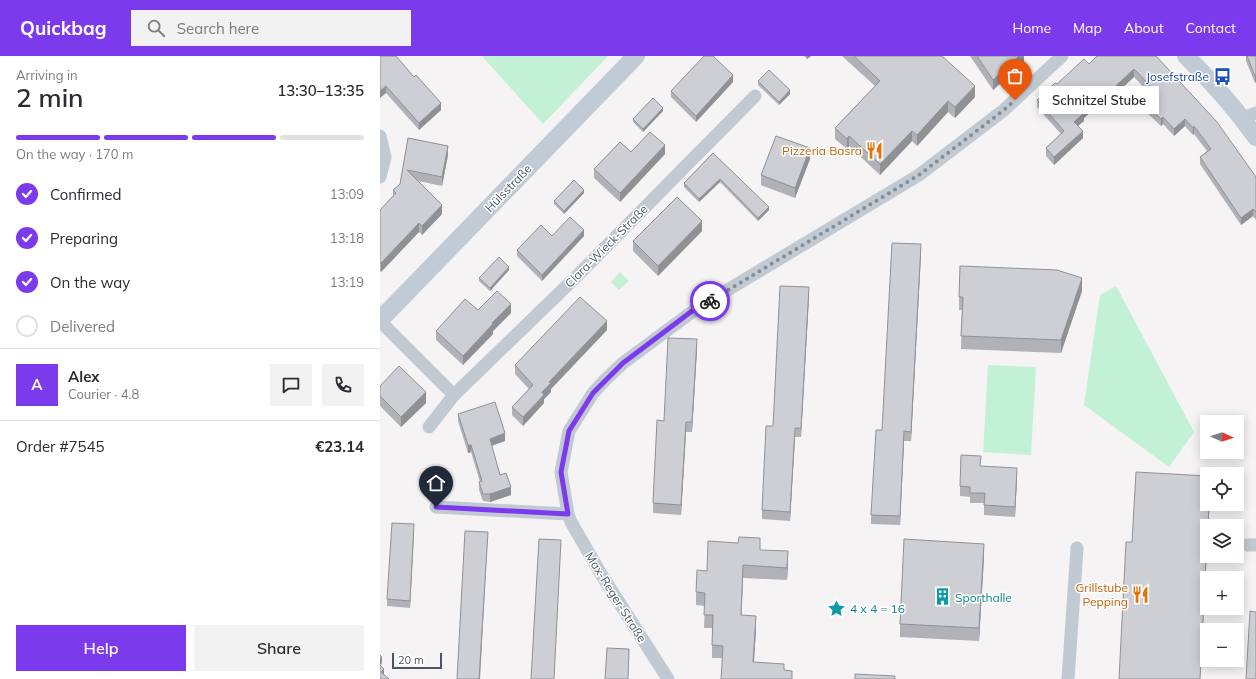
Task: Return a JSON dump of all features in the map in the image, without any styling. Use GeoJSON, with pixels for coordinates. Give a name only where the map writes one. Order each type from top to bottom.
{"type":"FeatureCollection","features":[{"type":"Feature","properties":{"kind":"street","name":"Hülsstraße"},"geometry":{"type":"LineString","coordinates":[[380,320],[636,56]]}},
{"type":"Feature","properties":{"kind":"street","name":"Max-Reger-Straße"},"geometry":{"type":"LineString","coordinates":[[668,679],[601,574],[571,522],[568,514],[561,472],[569,431],[593,393],[623,363],[696,308],[919,175],[1004,110],[1062,56]]}},
{"type":"Feature","properties":{"kind":"street"},"geometry":{"type":"LineString","coordinates":[[1186,56],[1249,116],[1256,137]]}},
{"type":"Feature","properties":{"kind":"street","name":"Clara-Wieck-Straße"},"geometry":{"type":"LineString","coordinates":[[429,427],[454,395],[572,281],[755,96]]}},
{"type":"Feature","properties":{"kind":"street"},"geometry":{"type":"LineString","coordinates":[[380,136],[386,157],[380,177]]}},
{"type":"Feature","properties":{"kind":"street"},"geometry":{"type":"LineString","coordinates":[[380,320],[454,395]]}},
{"type":"Feature","properties":{"kind":"street"},"geometry":{"type":"LineString","coordinates":[[436,507],[568,514]]}},
{"type":"Feature","properties":{"kind":"street"},"geometry":{"type":"LineString","coordinates":[[1068,679],[1077,548]]}},
{"type":"Feature","properties":{"kind":"green space"},"geometry":{"type":"Polygon","coordinates":[[[482,56],[608,56],[543,124],[482,56]]]}},
{"type":"Feature","properties":{"kind":"green space"},"geometry":{"type":"Polygon","coordinates":[[[620,272],[629,281],[619,290],[611,282],[620,272]]]}},
{"type":"Feature","properties":{"kind":"green space"},"geometry":{"type":"Polygon","coordinates":[[[1116,286],[1194,432],[1169,467],[1084,405],[1100,295],[1116,286]]]}},
{"type":"Feature","properties":{"kind":"green space"},"geometry":{"type":"Polygon","coordinates":[[[988,365],[1036,367],[1031,455],[983,452],[988,365]]]}},
{"type":"Feature","properties":{"kind":"building"},"geometry":{"type":"Polygon","coordinates":[[[380,56],[396,56],[414,77],[416,75],[441,103],[419,123],[386,86],[380,91],[380,56]]]}},
{"type":"Feature","properties":{"kind":"building"},"geometry":{"type":"Polygon","coordinates":[[[704,56],[713,56],[733,75],[696,116],[671,91],[704,56]]]}},
{"type":"Feature","properties":{"kind":"building"},"geometry":{"type":"Polygon","coordinates":[[[854,56],[942,56],[975,86],[955,107],[948,101],[917,135],[912,131],[880,164],[849,136],[847,139],[835,128],[880,81],[854,56]]]}},
{"type":"Feature","properties":{"kind":"building"},"geometry":{"type":"Polygon","coordinates":[[[977,56],[1019,56],[993,80],[977,56]]]}},
{"type":"Feature","properties":{"kind":"building"},"geometry":{"type":"Polygon","coordinates":[[[1097,56],[1156,56],[1217,122],[1256,177],[1256,212],[1253,209],[1241,218],[1200,157],[1211,149],[1194,126],[1193,128],[1185,119],[1174,129],[1163,117],[1161,119],[1145,104],[1157,93],[1134,69],[1107,94],[1105,92],[1082,112],[1084,113],[1074,122],[1083,131],[1054,157],[1046,148],[1064,131],[1037,100],[1084,59],[1089,64],[1097,56]]]}},
{"type":"Feature","properties":{"kind":"building"},"geometry":{"type":"Polygon","coordinates":[[[1247,56],[1256,56],[1256,76],[1255,76],[1247,56]]]}},
{"type":"Feature","properties":{"kind":"building"},"geometry":{"type":"Polygon","coordinates":[[[769,70],[790,90],[779,102],[758,81],[769,70]]]}},
{"type":"Feature","properties":{"kind":"building"},"geometry":{"type":"Polygon","coordinates":[[[653,98],[663,108],[643,129],[633,119],[653,98]]]}},
{"type":"Feature","properties":{"kind":"building"},"geometry":{"type":"Polygon","coordinates":[[[650,132],[665,145],[620,193],[594,169],[620,142],[631,152],[650,132]]]}},
{"type":"Feature","properties":{"kind":"building"},"geometry":{"type":"Polygon","coordinates":[[[776,136],[810,148],[795,188],[761,175],[776,136]]]}},
{"type":"Feature","properties":{"kind":"building"},"geometry":{"type":"Polygon","coordinates":[[[408,138],[448,146],[442,177],[407,170],[442,205],[422,226],[419,223],[381,263],[380,210],[396,193],[393,190],[400,184],[408,138]]]}},
{"type":"Feature","properties":{"kind":"building"},"geometry":{"type":"Polygon","coordinates":[[[713,153],[769,207],[758,218],[720,179],[699,199],[684,183],[713,153]]]}},
{"type":"Feature","properties":{"kind":"building"},"geometry":{"type":"Polygon","coordinates":[[[574,180],[584,190],[564,211],[554,201],[574,180]]]}},
{"type":"Feature","properties":{"kind":"building"},"geometry":{"type":"Polygon","coordinates":[[[677,197],[702,221],[658,266],[633,241],[677,197]]]}},
{"type":"Feature","properties":{"kind":"building"},"geometry":{"type":"Polygon","coordinates":[[[570,217],[584,230],[542,275],[517,250],[541,225],[552,236],[570,217]]]}},
{"type":"Feature","properties":{"kind":"building"},"geometry":{"type":"Polygon","coordinates":[[[892,243],[921,244],[911,432],[904,431],[900,516],[871,515],[876,430],[882,430],[892,243]]]}},
{"type":"Feature","properties":{"kind":"building"},"geometry":{"type":"Polygon","coordinates":[[[499,257],[509,267],[490,288],[479,278],[499,257]]]}},
{"type":"Feature","properties":{"kind":"building"},"geometry":{"type":"Polygon","coordinates":[[[960,266],[1057,270],[1082,278],[1061,340],[961,336],[963,297],[959,297],[960,266]]]}},
{"type":"Feature","properties":{"kind":"building"},"geometry":{"type":"Polygon","coordinates":[[[780,286],[809,287],[801,428],[795,428],[790,512],[762,510],[766,426],[773,426],[780,286]]]}},
{"type":"Feature","properties":{"kind":"building"},"geometry":{"type":"Polygon","coordinates":[[[497,291],[511,304],[463,356],[436,331],[465,299],[478,310],[497,291]]]}},
{"type":"Feature","properties":{"kind":"building"},"geometry":{"type":"Polygon","coordinates":[[[580,297],[607,321],[549,382],[551,383],[542,392],[544,395],[523,417],[512,407],[533,385],[515,365],[580,297]]]}},
{"type":"Feature","properties":{"kind":"building"},"geometry":{"type":"Polygon","coordinates":[[[668,338],[697,339],[692,422],[686,422],[681,505],[653,503],[657,420],[664,421],[668,338]]]}},
{"type":"Feature","properties":{"kind":"building"},"geometry":{"type":"Polygon","coordinates":[[[399,366],[426,392],[401,417],[380,396],[380,386],[399,366]]]}},
{"type":"Feature","properties":{"kind":"building"},"geometry":{"type":"Polygon","coordinates":[[[495,402],[505,433],[490,439],[500,475],[506,473],[511,487],[490,494],[483,494],[479,482],[482,481],[471,445],[468,445],[458,414],[495,402]]]}},
{"type":"Feature","properties":{"kind":"building"},"geometry":{"type":"Polygon","coordinates":[[[961,455],[981,456],[980,466],[1017,468],[1015,507],[984,505],[985,493],[970,493],[970,487],[960,486],[961,455]]]}},
{"type":"Feature","properties":{"kind":"building"},"geometry":{"type":"Polygon","coordinates":[[[1136,472],[1200,476],[1200,511],[1209,511],[1208,519],[1200,519],[1200,563],[1206,563],[1205,571],[1200,571],[1200,615],[1203,615],[1203,623],[1200,623],[1200,679],[1119,679],[1126,542],[1132,542],[1136,472]]]}},
{"type":"Feature","properties":{"kind":"building"},"geometry":{"type":"Polygon","coordinates":[[[392,523],[414,524],[410,601],[387,599],[392,523]]]}},
{"type":"Feature","properties":{"kind":"building"},"geometry":{"type":"Polygon","coordinates":[[[465,531],[488,532],[479,679],[457,679],[465,531]]]}},
{"type":"Feature","properties":{"kind":"building"},"geometry":{"type":"Polygon","coordinates":[[[739,537],[760,538],[760,550],[788,551],[787,568],[743,565],[741,615],[756,616],[753,662],[784,664],[784,670],[792,671],[792,679],[721,679],[723,646],[712,645],[713,615],[704,615],[705,593],[696,592],[697,570],[707,571],[708,541],[738,543],[739,537]]]}},
{"type":"Feature","properties":{"kind":"building"},"geometry":{"type":"Polygon","coordinates":[[[539,539],[561,540],[554,679],[531,679],[539,539]]]}},
{"type":"Feature","properties":{"kind":"building","name":"Sporthalle"},"geometry":{"type":"Polygon","coordinates":[[[904,539],[984,544],[979,628],[900,624],[904,539]]]}},
{"type":"Feature","properties":{"kind":"building"},"geometry":{"type":"Polygon","coordinates":[[[1250,611],[1256,612],[1256,679],[1246,679],[1250,611]]]}},
{"type":"Feature","properties":{"kind":"building"},"geometry":{"type":"Polygon","coordinates":[[[607,648],[629,649],[628,679],[605,679],[607,648]]]}},
{"type":"Feature","properties":{"kind":"building"},"geometry":{"type":"Polygon","coordinates":[[[380,665],[384,669],[381,672],[389,679],[380,679],[380,665]]]}},
{"type":"Feature","properties":{"kind":"building"},"geometry":{"type":"Polygon","coordinates":[[[855,674],[895,676],[895,679],[855,679],[855,674]]]}},
{"type":"Feature","properties":{"kind":"way so far"},"geometry":{"type":"LineString","coordinates":[[710,301],[919,175],[1015,100]]}},
{"type":"Feature","properties":{"kind":"place","name":"Josefstraße"},"geometry":{"type":"Point","coordinates":[1222,76]}},
{"type":"Feature","properties":{"kind":"place","name":"Schnitzel Stube"},"geometry":{"type":"Point","coordinates":[1015,100]}},
{"type":"Feature","properties":{"kind":"place","name":"Pizzeria Basra"},"geometry":{"type":"Point","coordinates":[875,150]}},
{"type":"Feature","properties":{"kind":"place","name":"Grillstube Pepping"},"geometry":{"type":"Point","coordinates":[1141,594]}},
{"type":"Feature","properties":{"kind":"place","name":"Sporthalle"},"geometry":{"type":"Point","coordinates":[942,597]}},
{"type":"Feature","properties":{"kind":"place","name":"4 x 4 = 16"},"geometry":{"type":"Point","coordinates":[837,608]}},
{"type":"Feature","properties":{"kind":"route"},"geometry":{"type":"LineString","coordinates":[[436,507],[568,514],[561,472],[569,431],[593,393],[623,363],[696,308],[710,301]]}}]}
